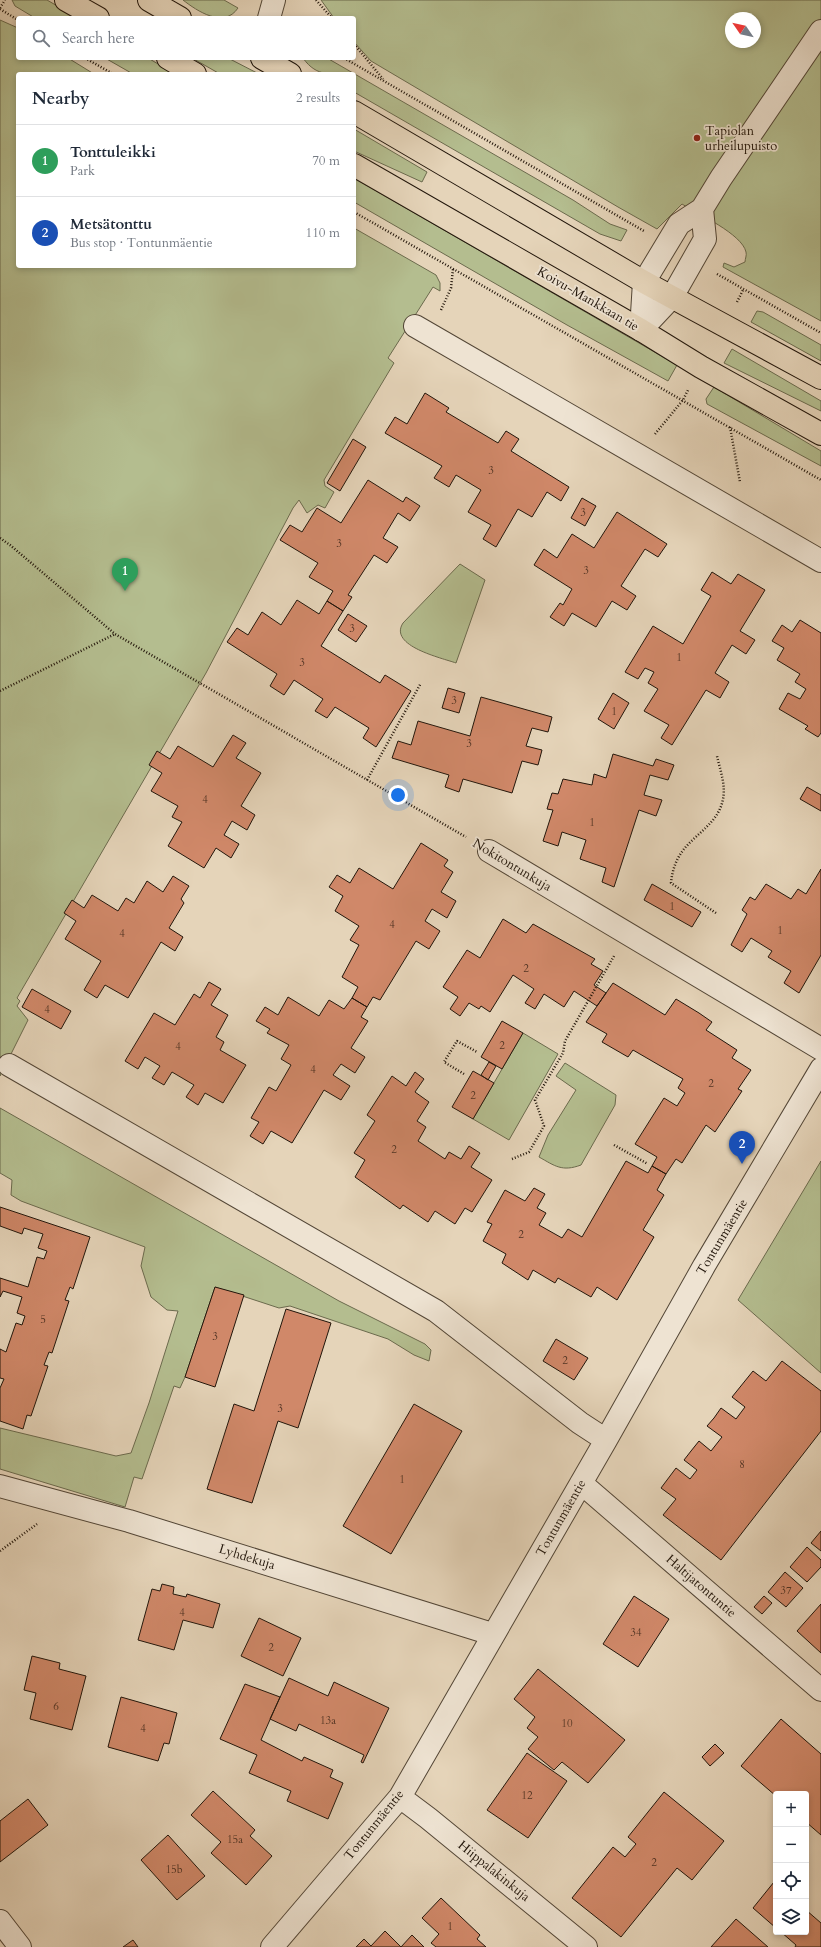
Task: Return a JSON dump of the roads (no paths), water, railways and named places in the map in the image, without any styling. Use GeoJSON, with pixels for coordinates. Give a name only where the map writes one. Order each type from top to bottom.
{"type":"FeatureCollection","features":[{"type":"Feature","properties":{"kind":"main road"},"geometry":{"type":"LineString","coordinates":[[66,0],[94,16]]}},
{"type":"Feature","properties":{"kind":"main road"},"geometry":{"type":"LineString","coordinates":[[149,0],[177,16]]}},
{"type":"Feature","properties":{"kind":"main road"},"geometry":{"type":"LineString","coordinates":[[172,60],[192,72]]}},
{"type":"Feature","properties":{"kind":"main road"},"geometry":{"type":"LineString","coordinates":[[266,60],[286,72]]}},
{"type":"Feature","properties":{"kind":"main road"},"geometry":{"type":"LineString","coordinates":[[356,113],[644,282],[821,378]]}},
{"type":"Feature","properties":{"kind":"main road","name":"Koivu-Mankkaan tie"},"geometry":{"type":"LineString","coordinates":[[356,166],[641,330],[701,367],[821,434]]}},
{"type":"Feature","properties":{"kind":"street"},"geometry":{"type":"LineString","coordinates":[[270,16],[274,0]]}},
{"type":"Feature","properties":{"kind":"street"},"geometry":{"type":"LineString","coordinates":[[641,330],[644,282],[679,224],[702,209],[721,178],[821,31]]}},
{"type":"Feature","properties":{"kind":"street"},"geometry":{"type":"LineString","coordinates":[[641,330],[672,297],[705,239],[702,209]]}},
{"type":"Feature","properties":{"kind":"street"},"geometry":{"type":"LineString","coordinates":[[421,330],[821,561]]}},
{"type":"Feature","properties":{"kind":"street","name":"Nokitontunkuja"},"geometry":{"type":"LineString","coordinates":[[489,850],[821,1049]]}},
{"type":"Feature","properties":{"kind":"street"},"geometry":{"type":"LineString","coordinates":[[9,1065],[436,1311],[580,1423],[606,1440]]}},
{"type":"Feature","properties":{"kind":"street","name":"Tontunmäentie"},"geometry":{"type":"LineString","coordinates":[[272,1947],[400,1797],[492,1634],[606,1440],[704,1266],[821,1069]]}},
{"type":"Feature","properties":{"kind":"street","name":"Haltijatontuntie"},"geometry":{"type":"LineString","coordinates":[[581,1483],[821,1690]]}},
{"type":"Feature","properties":{"kind":"street","name":"Lyhdekuja"},"geometry":{"type":"LineString","coordinates":[[0,1486],[129,1521],[492,1634]]}},
{"type":"Feature","properties":{"kind":"street","name":"Hiippalakinkuja"},"geometry":{"type":"LineString","coordinates":[[400,1797],[434,1822],[586,1947]]}},
{"type":"Feature","properties":{"kind":"street"},"geometry":{"type":"LineString","coordinates":[[0,1921],[20,1947]]}},
{"type":"Feature","properties":{"kind":"place","name":"Tapiolan urheilupuisto"},"geometry":{"type":"Point","coordinates":[697,138]}},
{"type":"Feature","properties":{"kind":"place","name":"Tonttuleikki"},"geometry":{"type":"Point","coordinates":[125,591]}},
{"type":"Feature","properties":{"kind":"place","name":"Metsätonttu"},"geometry":{"type":"Point","coordinates":[742,1164]}}]}
